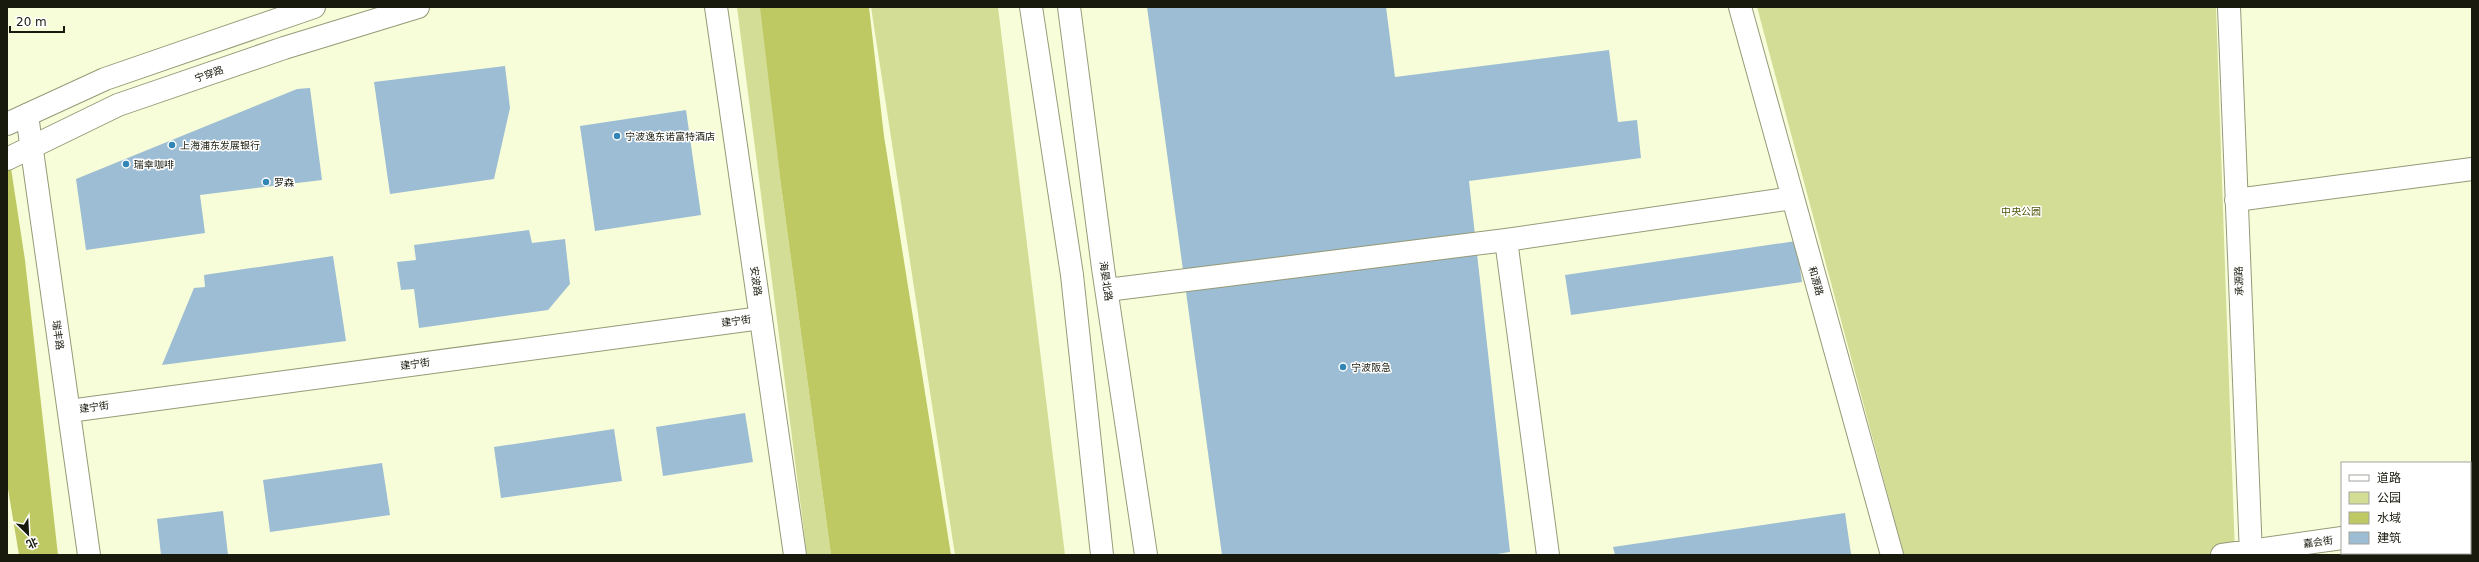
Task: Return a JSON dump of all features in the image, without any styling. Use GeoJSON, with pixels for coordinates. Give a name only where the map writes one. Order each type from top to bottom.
{"type":"FeatureCollection","features":[{"type":"Feature","properties":{"kind":"street"},"geometry":{"type":"LineString","coordinates":[[7,124],[105,79],[314,7]]}},
{"type":"Feature","properties":{"kind":"street","name":"宁穿路"},"geometry":{"type":"LineString","coordinates":[[7,159],[118,105],[284,48],[418,7]]}},
{"type":"Feature","properties":{"kind":"street","name":"安波路"},"geometry":{"type":"LineString","coordinates":[[716,7],[796,555]]}},
{"type":"Feature","properties":{"kind":"street"},"geometry":{"type":"LineString","coordinates":[[1031,7],[1072,275],[1102,555]]}},
{"type":"Feature","properties":{"kind":"street","name":"海晏北路"},"geometry":{"type":"LineString","coordinates":[[1069,7],[1107,290],[1146,555]]}},
{"type":"Feature","properties":{"kind":"street","name":"和源路"},"geometry":{"type":"LineString","coordinates":[[1740,7],[1892,555]]}},
{"type":"Feature","properties":{"kind":"street","name":"承源路"},"geometry":{"type":"LineString","coordinates":[[2228,7],[2251,553]]}},
{"type":"Feature","properties":{"kind":"street","name":"瑞丰路"},"geometry":{"type":"LineString","coordinates":[[27,115],[89,555]]}},
{"type":"Feature","properties":{"kind":"street"},"geometry":{"type":"LineString","coordinates":[[2236,200],[2472,169]]}},
{"type":"Feature","properties":{"kind":"street"},"geometry":{"type":"LineString","coordinates":[[1107,290],[1506,240],[1793,198]]}},
{"type":"Feature","properties":{"kind":"street"},"geometry":{"type":"LineString","coordinates":[[1506,240],[1548,555]]}},
{"type":"Feature","properties":{"kind":"street","name":"建宁街"},"geometry":{"type":"LineString","coordinates":[[69,411],[761,318]]}},
{"type":"Feature","properties":{"kind":"street","name":"嘉会街"},"geometry":{"type":"LineString","coordinates":[[2222,555],[2251,553],[2341,538]]}},
{"type":"Feature","properties":{"kind":"green space"},"geometry":{"type":"Polygon","coordinates":[[[737,7],[760,7],[763,15],[781,185],[831,555],[807,555],[737,7]]]}},
{"type":"Feature","properties":{"kind":"green space"},"geometry":{"type":"Polygon","coordinates":[[[871,7],[998,7],[1065,555],[955,555],[871,7]]]}},
{"type":"Feature","properties":{"kind":"green space","name":"中央公园"},"geometry":{"type":"Polygon","coordinates":[[[1757,7],[2216,7],[2235,555],[1904,555],[1757,7]]]}},
{"type":"Feature","properties":{"kind":"water"},"geometry":{"type":"Polygon","coordinates":[[[760,7],[869,7],[884,136],[951,555],[831,555],[781,185],[760,7]]]}},
{"type":"Feature","properties":{"kind":"water"},"geometry":{"type":"Polygon","coordinates":[[[7,142],[25,260],[58,555],[19,555],[7,483],[7,142]]]}},
{"type":"Feature","properties":{"kind":"building","name":"宁波阪急"},"geometry":{"type":"Polygon","coordinates":[[[1147,7],[1386,7],[1395,77],[1609,50],[1618,122],[1637,120],[1641,158],[1469,181],[1510,552],[1491,555],[1222,555],[1147,7]]]}},
{"type":"Feature","properties":{"kind":"building"},"geometry":{"type":"Polygon","coordinates":[[[505,66],[510,108],[494,179],[390,194],[374,82],[505,66]]]}},
{"type":"Feature","properties":{"kind":"building"},"geometry":{"type":"Polygon","coordinates":[[[310,88],[322,180],[200,195],[205,233],[86,250],[76,179],[297,89],[310,88]]]}},
{"type":"Feature","properties":{"kind":"building"},"geometry":{"type":"Polygon","coordinates":[[[686,110],[701,215],[595,231],[580,126],[686,110]]]}},
{"type":"Feature","properties":{"kind":"building"},"geometry":{"type":"Polygon","coordinates":[[[529,230],[532,243],[565,239],[570,284],[548,310],[419,328],[414,289],[401,290],[397,262],[416,260],[414,245],[529,230]]]}},
{"type":"Feature","properties":{"kind":"building"},"geometry":{"type":"Polygon","coordinates":[[[1796,241],[1802,282],[1571,315],[1565,275],[1796,241]]]}},
{"type":"Feature","properties":{"kind":"building"},"geometry":{"type":"Polygon","coordinates":[[[333,256],[346,341],[162,365],[194,288],[205,287],[204,275],[333,256]]]}},
{"type":"Feature","properties":{"kind":"building"},"geometry":{"type":"Polygon","coordinates":[[[745,413],[753,462],[663,476],[656,427],[745,413]]]}},
{"type":"Feature","properties":{"kind":"building"},"geometry":{"type":"Polygon","coordinates":[[[614,429],[622,481],[501,498],[494,447],[614,429]]]}},
{"type":"Feature","properties":{"kind":"building"},"geometry":{"type":"Polygon","coordinates":[[[382,463],[390,515],[270,532],[263,480],[382,463]]]}},
{"type":"Feature","properties":{"kind":"building"},"geometry":{"type":"Polygon","coordinates":[[[223,511],[228,555],[161,555],[157,519],[223,511]]]}},
{"type":"Feature","properties":{"kind":"building"},"geometry":{"type":"Polygon","coordinates":[[[1845,513],[1851,554],[1615,555],[1613,547],[1845,513]]]}},
{"type":"Feature","properties":{"kind":"place","name":"宁波逸东诺富特酒店"},"geometry":{"type":"Point","coordinates":[617,136]}},
{"type":"Feature","properties":{"kind":"place","name":"上海浦东发展银行"},"geometry":{"type":"Point","coordinates":[172,145]}},
{"type":"Feature","properties":{"kind":"place","name":"瑞幸咖啡"},"geometry":{"type":"Point","coordinates":[126,164]}},
{"type":"Feature","properties":{"kind":"place","name":"罗森"},"geometry":{"type":"Point","coordinates":[266,182]}},
{"type":"Feature","properties":{"kind":"place","name":"宁波阪急"},"geometry":{"type":"Point","coordinates":[1343,367]}}]}
